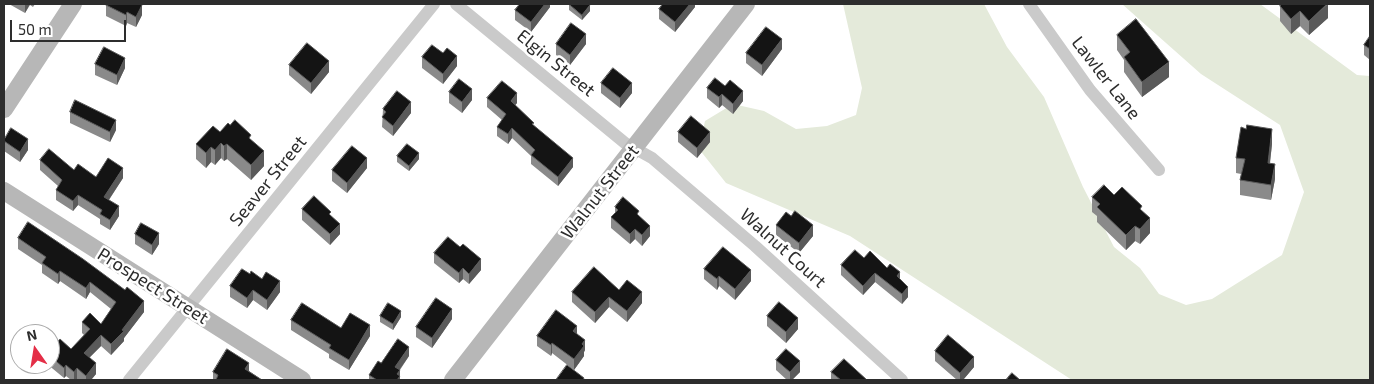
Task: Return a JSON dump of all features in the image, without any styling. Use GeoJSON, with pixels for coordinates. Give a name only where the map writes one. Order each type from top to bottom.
{"type":"FeatureCollection","features":[{"type":"Feature","properties":{"kind":"street"},"geometry":{"type":"LineString","coordinates":[[4,109],[72,4]]}},
{"type":"Feature","properties":{"kind":"street","name":"Seaver Street"},"geometry":{"type":"LineString","coordinates":[[129,380],[434,4]]}},
{"type":"Feature","properties":{"kind":"street","name":"Elgin Street"},"geometry":{"type":"LineString","coordinates":[[456,4],[625,142],[635,148]]}},
{"type":"Feature","properties":{"kind":"street","name":"Walnut Street"},"geometry":{"type":"LineString","coordinates":[[453,380],[746,4]]}},
{"type":"Feature","properties":{"kind":"street","name":"Lawler Lane"},"geometry":{"type":"LineString","coordinates":[[1029,4],[1090,90],[1159,170]]}},
{"type":"Feature","properties":{"kind":"street","name":"Walnut Court"},"geometry":{"type":"LineString","coordinates":[[635,148],[652,158],[756,246],[902,380]]}},
{"type":"Feature","properties":{"kind":"street","name":"Prospect Street"},"geometry":{"type":"LineString","coordinates":[[4,191],[302,380]]}},
{"type":"Feature","properties":{"kind":"green space"},"geometry":{"type":"Polygon","coordinates":[[[843,4],[984,4],[1007,47],[1044,97],[1083,187],[1114,247],[1140,268],[1159,294],[1186,305],[1212,299],[1282,255],[1304,192],[1280,125],[1201,74],[1122,4],[1260,4],[1357,75],[1370,76],[1370,380],[1072,380],[850,236],[726,183],[699,149],[705,121],[733,104],[764,111],[796,129],[827,126],[856,115],[862,88],[843,4]]]}},
{"type":"Feature","properties":{"kind":"building"},"geometry":{"type":"Polygon","coordinates":[[[107,4],[142,5],[136,17],[127,12],[126,15],[107,4]]]}},
{"type":"Feature","properties":{"kind":"building"},"geometry":{"type":"Polygon","coordinates":[[[520,4],[545,4],[531,22],[515,10],[520,4]]]}},
{"type":"Feature","properties":{"kind":"building"},"geometry":{"type":"Polygon","coordinates":[[[569,4],[588,4],[590,5],[582,15],[569,4]]]}},
{"type":"Feature","properties":{"kind":"building"},"geometry":{"type":"Polygon","coordinates":[[[663,4],[690,4],[675,22],[659,9],[663,4]]]}},
{"type":"Feature","properties":{"kind":"building"},"geometry":{"type":"Polygon","coordinates":[[[1282,4],[1327,4],[1309,21],[1300,11],[1291,19],[1280,6],[1282,4]]]}},
{"type":"Feature","properties":{"kind":"building"},"geometry":{"type":"Polygon","coordinates":[[[1136,19],[1169,62],[1142,82],[1124,57],[1130,52],[1117,35],[1136,19]]]}},
{"type":"Feature","properties":{"kind":"building"},"geometry":{"type":"Polygon","coordinates":[[[571,23],[586,34],[570,55],[556,44],[571,23]]]}},
{"type":"Feature","properties":{"kind":"building"},"geometry":{"type":"Polygon","coordinates":[[[766,27],[782,39],[762,65],[746,53],[766,27]]]}},
{"type":"Feature","properties":{"kind":"building"},"geometry":{"type":"Polygon","coordinates":[[[1370,36],[1370,49],[1364,45],[1370,36]]]}},
{"type":"Feature","properties":{"kind":"building"},"geometry":{"type":"Polygon","coordinates":[[[307,43],[329,61],[311,83],[289,65],[307,43]]]}},
{"type":"Feature","properties":{"kind":"building"},"geometry":{"type":"Polygon","coordinates":[[[432,45],[443,53],[447,48],[457,56],[443,74],[422,57],[432,45]]]}},
{"type":"Feature","properties":{"kind":"building"},"geometry":{"type":"Polygon","coordinates":[[[104,47],[125,58],[117,75],[95,64],[104,47]]]}},
{"type":"Feature","properties":{"kind":"building"},"geometry":{"type":"Polygon","coordinates":[[[613,68],[632,83],[620,98],[601,83],[613,68]]]}},
{"type":"Feature","properties":{"kind":"building"},"geometry":{"type":"Polygon","coordinates":[[[715,78],[725,86],[730,80],[743,91],[733,104],[722,94],[719,97],[707,88],[715,78]]]}},
{"type":"Feature","properties":{"kind":"building"},"geometry":{"type":"Polygon","coordinates":[[[459,79],[472,89],[462,102],[449,92],[459,79]]]}},
{"type":"Feature","properties":{"kind":"building"},"geometry":{"type":"Polygon","coordinates":[[[502,81],[517,93],[511,101],[534,123],[532,124],[573,158],[558,177],[531,155],[535,150],[512,128],[508,134],[497,127],[506,114],[487,98],[502,81]]]}},
{"type":"Feature","properties":{"kind":"building"},"geometry":{"type":"Polygon","coordinates":[[[397,91],[411,102],[393,126],[382,117],[386,112],[383,109],[397,91]]]}},
{"type":"Feature","properties":{"kind":"building"},"geometry":{"type":"Polygon","coordinates":[[[75,100],[116,120],[110,132],[70,112],[75,100]]]}},
{"type":"Feature","properties":{"kind":"building"},"geometry":{"type":"Polygon","coordinates":[[[691,116],[710,132],[697,148],[678,132],[691,116]]]}},
{"type":"Feature","properties":{"kind":"building"},"geometry":{"type":"Polygon","coordinates":[[[235,120],[251,135],[249,138],[264,151],[251,165],[227,144],[224,146],[221,143],[215,150],[211,147],[206,153],[196,144],[213,126],[220,132],[228,123],[230,125],[235,120]]]}},
{"type":"Feature","properties":{"kind":"building"},"geometry":{"type":"Polygon","coordinates":[[[1247,125],[1272,129],[1268,163],[1275,164],[1271,185],[1240,180],[1245,159],[1236,158],[1241,127],[1246,129],[1247,125]]]}},
{"type":"Feature","properties":{"kind":"building"},"geometry":{"type":"Polygon","coordinates":[[[11,128],[28,139],[20,152],[4,141],[11,128]]]}},
{"type":"Feature","properties":{"kind":"building"},"geometry":{"type":"Polygon","coordinates":[[[407,144],[419,153],[409,166],[397,156],[407,144]]]}},
{"type":"Feature","properties":{"kind":"building"},"geometry":{"type":"Polygon","coordinates":[[[352,146],[367,158],[347,183],[332,170],[352,146]]]}},
{"type":"Feature","properties":{"kind":"building"},"geometry":{"type":"Polygon","coordinates":[[[49,149],[74,170],[78,164],[96,177],[108,158],[123,168],[104,197],[119,206],[110,220],[100,214],[102,210],[78,195],[73,201],[56,190],[62,180],[40,160],[49,149]]]}},
{"type":"Feature","properties":{"kind":"building"},"geometry":{"type":"Polygon","coordinates":[[[1104,185],[1114,195],[1122,187],[1142,206],[1140,209],[1150,218],[1140,229],[1135,226],[1126,235],[1097,207],[1100,204],[1092,197],[1104,185]]]}},
{"type":"Feature","properties":{"kind":"building"},"geometry":{"type":"Polygon","coordinates":[[[314,196],[331,212],[329,214],[340,224],[330,234],[302,209],[314,196]]]}},
{"type":"Feature","properties":{"kind":"building"},"geometry":{"type":"Polygon","coordinates":[[[623,197],[639,211],[637,214],[650,226],[642,235],[635,229],[630,234],[611,217],[618,210],[615,207],[623,197]]]}},
{"type":"Feature","properties":{"kind":"building"},"geometry":{"type":"Polygon","coordinates":[[[795,211],[813,225],[799,243],[776,225],[786,212],[791,216],[795,211]]]}},
{"type":"Feature","properties":{"kind":"building"},"geometry":{"type":"Polygon","coordinates":[[[28,222],[125,290],[127,287],[144,301],[122,330],[124,331],[111,344],[101,335],[84,353],[96,363],[86,376],[77,368],[74,372],[66,365],[64,368],[60,365],[60,339],[71,349],[90,329],[82,322],[90,313],[101,324],[116,302],[90,282],[86,288],[60,271],[58,274],[42,263],[46,257],[18,238],[28,222]]]}},
{"type":"Feature","properties":{"kind":"building"},"geometry":{"type":"Polygon","coordinates":[[[141,223],[159,233],[152,245],[135,234],[141,223]]]}},
{"type":"Feature","properties":{"kind":"building"},"geometry":{"type":"Polygon","coordinates":[[[448,237],[460,247],[463,244],[481,259],[469,274],[463,268],[459,273],[434,253],[448,237]]]}},
{"type":"Feature","properties":{"kind":"building"},"geometry":{"type":"Polygon","coordinates":[[[723,247],[751,270],[735,289],[719,276],[717,279],[704,269],[723,247]]]}},
{"type":"Feature","properties":{"kind":"building"},"geometry":{"type":"Polygon","coordinates":[[[855,250],[864,258],[870,251],[887,268],[890,264],[900,272],[897,276],[908,287],[902,294],[875,273],[863,286],[841,265],[855,250]]]}},
{"type":"Feature","properties":{"kind":"building"},"geometry":{"type":"Polygon","coordinates":[[[594,267],[619,290],[627,280],[642,292],[627,311],[609,297],[595,312],[572,292],[594,267]]]}},
{"type":"Feature","properties":{"kind":"building"},"geometry":{"type":"Polygon","coordinates":[[[242,269],[250,274],[251,271],[262,279],[266,272],[280,281],[267,300],[253,290],[247,298],[230,286],[242,269]]]}},
{"type":"Feature","properties":{"kind":"building"},"geometry":{"type":"Polygon","coordinates":[[[436,298],[452,309],[432,338],[416,327],[436,298]]]}},
{"type":"Feature","properties":{"kind":"building"},"geometry":{"type":"Polygon","coordinates":[[[779,302],[798,318],[786,332],[767,316],[779,302]]]}},
{"type":"Feature","properties":{"kind":"building"},"geometry":{"type":"Polygon","coordinates":[[[302,303],[341,328],[350,313],[370,325],[349,360],[329,348],[331,345],[291,320],[302,303]]]}},
{"type":"Feature","properties":{"kind":"building"},"geometry":{"type":"Polygon","coordinates":[[[388,303],[401,311],[393,324],[380,316],[388,303]]]}},
{"type":"Feature","properties":{"kind":"building"},"geometry":{"type":"Polygon","coordinates":[[[556,310],[577,326],[573,331],[585,340],[582,344],[584,346],[574,359],[552,343],[551,345],[537,336],[556,310]]]}},
{"type":"Feature","properties":{"kind":"building"},"geometry":{"type":"Polygon","coordinates":[[[948,335],[974,357],[960,373],[935,351],[948,335]]]}},
{"type":"Feature","properties":{"kind":"building"},"geometry":{"type":"Polygon","coordinates":[[[398,339],[409,347],[395,367],[400,370],[397,374],[400,376],[397,380],[377,380],[369,375],[378,361],[381,363],[398,339]]]}},
{"type":"Feature","properties":{"kind":"building"},"geometry":{"type":"Polygon","coordinates":[[[227,349],[249,363],[245,369],[262,380],[216,380],[218,375],[213,372],[227,349]]]}},
{"type":"Feature","properties":{"kind":"building"},"geometry":{"type":"Polygon","coordinates":[[[786,349],[800,361],[790,372],[776,360],[786,349]]]}},
{"type":"Feature","properties":{"kind":"building"},"geometry":{"type":"Polygon","coordinates":[[[844,359],[867,380],[841,380],[831,372],[844,359]]]}},
{"type":"Feature","properties":{"kind":"building"},"geometry":{"type":"Polygon","coordinates":[[[567,365],[584,378],[583,380],[556,380],[567,365]]]}},
{"type":"Feature","properties":{"kind":"building"},"geometry":{"type":"Polygon","coordinates":[[[1012,373],[1020,380],[1006,380],[1012,373]]]}}]}
